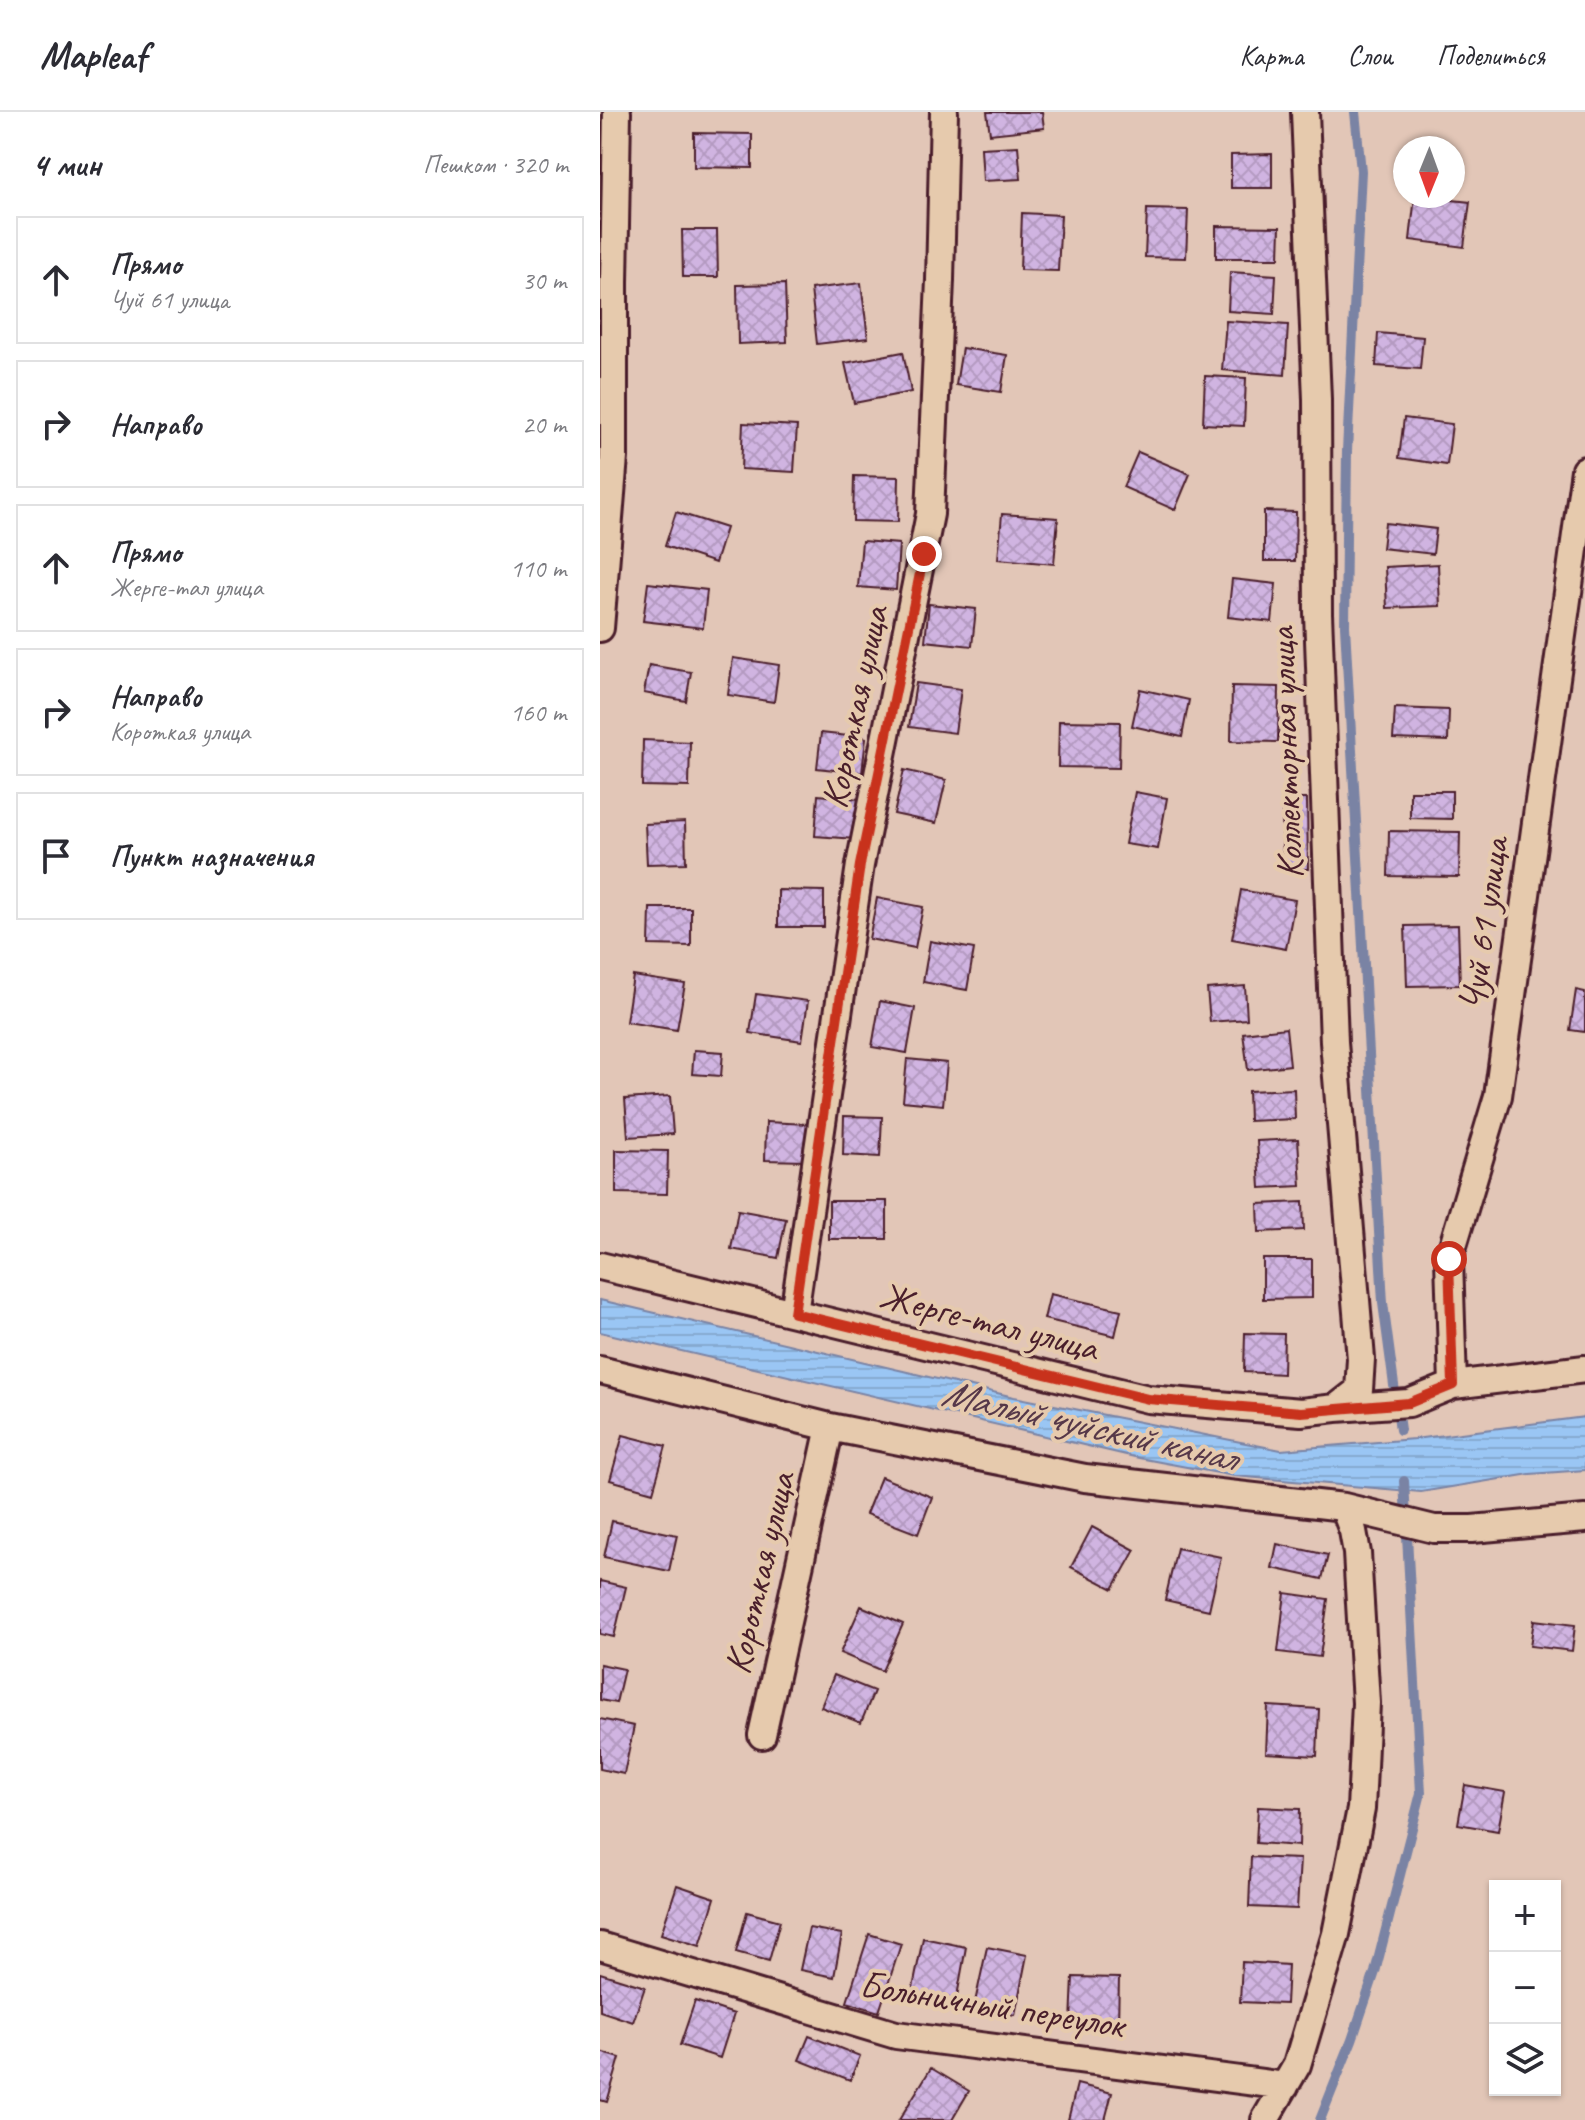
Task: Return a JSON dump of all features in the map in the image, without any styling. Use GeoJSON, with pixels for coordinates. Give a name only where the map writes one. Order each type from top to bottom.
{"type":"FeatureCollection","features":[{"type":"Feature","properties":{"kind":"street"},"geometry":{"type":"LineString","coordinates":[[600,628],[614,457],[607,281],[617,112]]}},
{"type":"Feature","properties":{"kind":"street","name":"Короткая улица"},"geometry":{"type":"LineString","coordinates":[[794,1313],[860,865],[930,514],[944,112]]}},
{"type":"Feature","properties":{"kind":"street","name":"Коллекторная улица"},"geometry":{"type":"LineString","coordinates":[[1305,112],[1317,399],[1318,613],[1334,1042],[1361,1359],[1359,1390],[1336,1408]]}},
{"type":"Feature","properties":{"kind":"street","name":"Чуй 61 улица"},"geometry":{"type":"LineString","coordinates":[[1453,1385],[1449,1259],[1498,1096],[1585,470]]}},
{"type":"Feature","properties":{"kind":"street","name":"Жерге-тал улица"},"geometry":{"type":"LineString","coordinates":[[600,1266],[1148,1399],[1301,1412],[1409,1403],[1453,1385]]}},
{"type":"Feature","properties":{"kind":"street"},"geometry":{"type":"LineString","coordinates":[[1453,1385],[1585,1369]]}},
{"type":"Feature","properties":{"kind":"street"},"geometry":{"type":"LineString","coordinates":[[600,1370],[830,1427],[1085,1478],[1344,1507],[1434,1529],[1472,1529],[1585,1519]]}},
{"type":"Feature","properties":{"kind":"street","name":"Короткая улица"},"geometry":{"type":"LineString","coordinates":[[762,1735],[830,1427]]}},
{"type":"Feature","properties":{"kind":"street"},"geometry":{"type":"LineString","coordinates":[[1265,2120],[1297,2065],[1336,1934],[1361,1809],[1366,1703],[1357,1553],[1344,1507]]}},
{"type":"Feature","properties":{"kind":"street","name":"Больничный переулок"},"geometry":{"type":"LineString","coordinates":[[600,1946],[896,2035],[1285,2086]]}},
{"type":"Feature","properties":{"kind":"water","name":"Малый чуйский канал"},"geometry":{"type":"Polygon","coordinates":[[[600,1300],[1014,1397],[1281,1450],[1414,1439],[1585,1417],[1585,1470],[1530,1474],[1421,1492],[1234,1476],[1139,1458],[600,1332],[600,1300]]]}},
{"type":"Feature","properties":{"kind":"building"},"geometry":{"type":"Polygon","coordinates":[[[987,112],[1042,112],[1044,128],[990,134],[987,112]]]}},
{"type":"Feature","properties":{"kind":"building"},"geometry":{"type":"Polygon","coordinates":[[[694,133],[752,134],[752,168],[694,167],[694,133]]]}},
{"type":"Feature","properties":{"kind":"building"},"geometry":{"type":"Polygon","coordinates":[[[1018,146],[1021,179],[983,181],[981,148],[1018,146]]]}},
{"type":"Feature","properties":{"kind":"building"},"geometry":{"type":"Polygon","coordinates":[[[1272,154],[1272,188],[1231,188],[1231,155],[1272,154]]]}},
{"type":"Feature","properties":{"kind":"building"},"geometry":{"type":"Polygon","coordinates":[[[1465,201],[1470,202],[1464,247],[1410,240],[1414,208],[1465,208],[1465,201]]]}},
{"type":"Feature","properties":{"kind":"building"},"geometry":{"type":"Polygon","coordinates":[[[1147,209],[1188,210],[1186,258],[1145,257],[1147,209]]]}},
{"type":"Feature","properties":{"kind":"building"},"geometry":{"type":"Polygon","coordinates":[[[1022,213],[1061,215],[1058,271],[1020,270],[1022,213]]]}},
{"type":"Feature","properties":{"kind":"building"},"geometry":{"type":"Polygon","coordinates":[[[1216,226],[1280,227],[1279,258],[1216,258],[1216,226]]]}},
{"type":"Feature","properties":{"kind":"building"},"geometry":{"type":"Polygon","coordinates":[[[682,230],[717,230],[718,277],[683,277],[682,230]]]}},
{"type":"Feature","properties":{"kind":"building"},"geometry":{"type":"Polygon","coordinates":[[[1230,272],[1276,275],[1274,314],[1228,311],[1230,272]]]}},
{"type":"Feature","properties":{"kind":"building"},"geometry":{"type":"Polygon","coordinates":[[[861,283],[868,338],[817,344],[811,289],[861,283]]]}},
{"type":"Feature","properties":{"kind":"building"},"geometry":{"type":"Polygon","coordinates":[[[785,284],[787,342],[738,344],[737,285],[785,284]]]}},
{"type":"Feature","properties":{"kind":"building"},"geometry":{"type":"Polygon","coordinates":[[[1226,321],[1288,325],[1285,375],[1222,370],[1226,321]]]}},
{"type":"Feature","properties":{"kind":"building"},"geometry":{"type":"Polygon","coordinates":[[[1378,333],[1423,337],[1420,369],[1376,366],[1378,333]]]}},
{"type":"Feature","properties":{"kind":"building"},"geometry":{"type":"Polygon","coordinates":[[[962,348],[1007,355],[1001,392],[956,385],[962,348]]]}},
{"type":"Feature","properties":{"kind":"building"},"geometry":{"type":"Polygon","coordinates":[[[903,352],[911,392],[854,403],[845,363],[903,352]]]}},
{"type":"Feature","properties":{"kind":"building"},"geometry":{"type":"Polygon","coordinates":[[[1205,376],[1246,378],[1244,426],[1203,424],[1205,376]]]}},
{"type":"Feature","properties":{"kind":"building"},"geometry":{"type":"Polygon","coordinates":[[[1404,418],[1452,424],[1447,465],[1399,458],[1404,418]]]}},
{"type":"Feature","properties":{"kind":"building"},"geometry":{"type":"Polygon","coordinates":[[[743,423],[797,426],[794,472],[741,469],[743,423]]]}},
{"type":"Feature","properties":{"kind":"building"},"geometry":{"type":"Polygon","coordinates":[[[1138,452],[1190,474],[1175,510],[1123,487],[1138,452]]]}},
{"type":"Feature","properties":{"kind":"building"},"geometry":{"type":"Polygon","coordinates":[[[854,476],[899,477],[898,522],[853,521],[854,476]]]}},
{"type":"Feature","properties":{"kind":"building"},"geometry":{"type":"Polygon","coordinates":[[[1264,511],[1296,512],[1295,561],[1264,561],[1264,511]]]}},
{"type":"Feature","properties":{"kind":"building"},"geometry":{"type":"Polygon","coordinates":[[[676,512],[726,528],[715,563],[665,546],[676,512]]]}},
{"type":"Feature","properties":{"kind":"building"},"geometry":{"type":"Polygon","coordinates":[[[1002,514],[1058,518],[1054,564],[998,559],[1002,514]]]}},
{"type":"Feature","properties":{"kind":"building"},"geometry":{"type":"Polygon","coordinates":[[[1385,523],[1436,529],[1433,554],[1382,548],[1385,523]]]}},
{"type":"Feature","properties":{"kind":"building"},"geometry":{"type":"Polygon","coordinates":[[[862,541],[899,544],[896,590],[858,587],[862,541]]]}},
{"type":"Feature","properties":{"kind":"building"},"geometry":{"type":"Polygon","coordinates":[[[1438,564],[1440,606],[1387,608],[1385,567],[1438,564]]]}},
{"type":"Feature","properties":{"kind":"building"},"geometry":{"type":"Polygon","coordinates":[[[1232,579],[1276,584],[1272,622],[1228,617],[1232,579]]]}},
{"type":"Feature","properties":{"kind":"building"},"geometry":{"type":"Polygon","coordinates":[[[648,583],[707,590],[703,628],[643,621],[648,583]]]}},
{"type":"Feature","properties":{"kind":"building"},"geometry":{"type":"Polygon","coordinates":[[[929,604],[976,609],[972,646],[925,641],[929,604]]]}},
{"type":"Feature","properties":{"kind":"building"},"geometry":{"type":"Polygon","coordinates":[[[733,658],[779,665],[774,702],[728,695],[733,658]]]}},
{"type":"Feature","properties":{"kind":"building"},"geometry":{"type":"Polygon","coordinates":[[[649,665],[691,672],[686,701],[644,693],[649,665]]]}},
{"type":"Feature","properties":{"kind":"building"},"geometry":{"type":"Polygon","coordinates":[[[916,683],[961,689],[955,733],[909,727],[916,683]]]}},
{"type":"Feature","properties":{"kind":"building"},"geometry":{"type":"Polygon","coordinates":[[[1232,686],[1279,687],[1278,742],[1231,741],[1232,686]]]}},
{"type":"Feature","properties":{"kind":"building"},"geometry":{"type":"Polygon","coordinates":[[[1140,689],[1189,700],[1182,737],[1132,726],[1140,689]]]}},
{"type":"Feature","properties":{"kind":"building"},"geometry":{"type":"Polygon","coordinates":[[[1395,708],[1449,710],[1448,741],[1393,739],[1395,708]]]}},
{"type":"Feature","properties":{"kind":"building"},"geometry":{"type":"Polygon","coordinates":[[[1059,721],[1120,722],[1119,768],[1058,767],[1059,721]]]}},
{"type":"Feature","properties":{"kind":"building"},"geometry":{"type":"Polygon","coordinates":[[[821,733],[866,738],[862,773],[817,768],[821,733]]]}},
{"type":"Feature","properties":{"kind":"building"},"geometry":{"type":"Polygon","coordinates":[[[643,740],[690,742],[689,787],[642,786],[643,740]]]}},
{"type":"Feature","properties":{"kind":"building"},"geometry":{"type":"Polygon","coordinates":[[[904,770],[946,780],[936,823],[894,814],[904,770]]]}},
{"type":"Feature","properties":{"kind":"building"},"geometry":{"type":"Polygon","coordinates":[[[1410,791],[1452,791],[1452,819],[1410,818],[1410,791]]]}},
{"type":"Feature","properties":{"kind":"building"},"geometry":{"type":"Polygon","coordinates":[[[1135,792],[1167,798],[1158,849],[1125,844],[1135,792]]]}},
{"type":"Feature","properties":{"kind":"building"},"geometry":{"type":"Polygon","coordinates":[[[818,795],[859,799],[856,839],[815,836],[818,795]]]}},
{"type":"Feature","properties":{"kind":"building"},"geometry":{"type":"Polygon","coordinates":[[[1282,799],[1307,799],[1308,869],[1283,869],[1282,799]]]}},
{"type":"Feature","properties":{"kind":"building"},"geometry":{"type":"Polygon","coordinates":[[[685,822],[686,863],[647,864],[645,824],[685,822]]]}},
{"type":"Feature","properties":{"kind":"building"},"geometry":{"type":"Polygon","coordinates":[[[1389,831],[1460,832],[1459,877],[1388,876],[1389,831]]]}},
{"type":"Feature","properties":{"kind":"building"},"geometry":{"type":"Polygon","coordinates":[[[778,890],[824,891],[824,927],[778,927],[778,890]]]}},
{"type":"Feature","properties":{"kind":"building"},"geometry":{"type":"Polygon","coordinates":[[[1241,890],[1295,900],[1286,949],[1232,939],[1241,890]]]}},
{"type":"Feature","properties":{"kind":"building"},"geometry":{"type":"Polygon","coordinates":[[[877,898],[923,907],[915,948],[869,939],[877,898]]]}},
{"type":"Feature","properties":{"kind":"building"},"geometry":{"type":"Polygon","coordinates":[[[650,908],[691,908],[691,946],[649,945],[650,908]]]}},
{"type":"Feature","properties":{"kind":"building"},"geometry":{"type":"Polygon","coordinates":[[[1458,925],[1460,985],[1407,986],[1405,926],[1458,925]]]}},
{"type":"Feature","properties":{"kind":"building"},"geometry":{"type":"Polygon","coordinates":[[[930,941],[974,949],[967,990],[923,982],[930,941]]]}},
{"type":"Feature","properties":{"kind":"building"},"geometry":{"type":"Polygon","coordinates":[[[633,976],[685,984],[677,1030],[626,1022],[633,976]]]}},
{"type":"Feature","properties":{"kind":"building"},"geometry":{"type":"Polygon","coordinates":[[[1245,986],[1247,1019],[1210,1022],[1207,989],[1245,986]]]}},
{"type":"Feature","properties":{"kind":"building"},"geometry":{"type":"Polygon","coordinates":[[[1576,990],[1585,992],[1585,1032],[1570,1030],[1576,990]]]}},
{"type":"Feature","properties":{"kind":"building"},"geometry":{"type":"Polygon","coordinates":[[[756,994],[808,1001],[802,1041],[750,1033],[756,994]]]}},
{"type":"Feature","properties":{"kind":"building"},"geometry":{"type":"Polygon","coordinates":[[[880,1001],[915,1008],[907,1053],[872,1047],[880,1001]]]}},
{"type":"Feature","properties":{"kind":"building"},"geometry":{"type":"Polygon","coordinates":[[[1286,1028],[1290,1065],[1248,1070],[1243,1033],[1286,1028]]]}},
{"type":"Feature","properties":{"kind":"building"},"geometry":{"type":"Polygon","coordinates":[[[694,1050],[723,1052],[721,1076],[692,1074],[694,1050]]]}},
{"type":"Feature","properties":{"kind":"building"},"geometry":{"type":"Polygon","coordinates":[[[907,1059],[947,1063],[943,1105],[903,1101],[907,1059]]]}},
{"type":"Feature","properties":{"kind":"building"},"geometry":{"type":"Polygon","coordinates":[[[1294,1089],[1295,1119],[1249,1121],[1248,1091],[1294,1089]]]}},
{"type":"Feature","properties":{"kind":"building"},"geometry":{"type":"Polygon","coordinates":[[[670,1096],[673,1134],[628,1137],[625,1099],[670,1096]]]}},
{"type":"Feature","properties":{"kind":"building"},"geometry":{"type":"Polygon","coordinates":[[[844,1116],[882,1117],[880,1157],[843,1155],[844,1116]]]}},
{"type":"Feature","properties":{"kind":"building"},"geometry":{"type":"Polygon","coordinates":[[[766,1122],[808,1124],[806,1161],[765,1160],[766,1122]]]}},
{"type":"Feature","properties":{"kind":"building"},"geometry":{"type":"Polygon","coordinates":[[[1298,1139],[1301,1186],[1260,1188],[1257,1141],[1298,1139]]]}},
{"type":"Feature","properties":{"kind":"building"},"geometry":{"type":"Polygon","coordinates":[[[616,1150],[668,1151],[667,1194],[616,1193],[616,1150]]]}},
{"type":"Feature","properties":{"kind":"building"},"geometry":{"type":"Polygon","coordinates":[[[829,1201],[887,1201],[887,1239],[829,1239],[829,1201]]]}},
{"type":"Feature","properties":{"kind":"building"},"geometry":{"type":"Polygon","coordinates":[[[1303,1202],[1304,1230],[1259,1232],[1258,1204],[1303,1202]]]}},
{"type":"Feature","properties":{"kind":"building"},"geometry":{"type":"Polygon","coordinates":[[[738,1210],[786,1219],[778,1258],[731,1249],[738,1210]]]}},
{"type":"Feature","properties":{"kind":"building"},"geometry":{"type":"Polygon","coordinates":[[[1263,1259],[1312,1259],[1312,1298],[1263,1299],[1263,1259]]]}},
{"type":"Feature","properties":{"kind":"building"},"geometry":{"type":"Polygon","coordinates":[[[1050,1294],[1121,1310],[1115,1336],[1044,1319],[1050,1294]]]}},
{"type":"Feature","properties":{"kind":"building"},"geometry":{"type":"Polygon","coordinates":[[[1245,1333],[1284,1334],[1283,1374],[1244,1372],[1245,1333]]]}},
{"type":"Feature","properties":{"kind":"building"},"geometry":{"type":"Polygon","coordinates":[[[623,1435],[666,1446],[653,1492],[610,1480],[623,1435]]]}},
{"type":"Feature","properties":{"kind":"building"},"geometry":{"type":"Polygon","coordinates":[[[881,1477],[932,1497],[918,1534],[866,1514],[881,1477]]]}},
{"type":"Feature","properties":{"kind":"building"},"geometry":{"type":"Polygon","coordinates":[[[612,1521],[677,1535],[669,1571],[604,1557],[612,1521]]]}},
{"type":"Feature","properties":{"kind":"building"},"geometry":{"type":"Polygon","coordinates":[[[1092,1527],[1135,1550],[1113,1589],[1071,1567],[1092,1527]]]}},
{"type":"Feature","properties":{"kind":"building"},"geometry":{"type":"Polygon","coordinates":[[[1277,1544],[1328,1555],[1322,1579],[1272,1568],[1277,1544]]]}},
{"type":"Feature","properties":{"kind":"building"},"geometry":{"type":"Polygon","coordinates":[[[1177,1548],[1221,1557],[1209,1610],[1165,1600],[1177,1548]]]}},
{"type":"Feature","properties":{"kind":"building"},"geometry":{"type":"Polygon","coordinates":[[[600,1581],[626,1587],[614,1637],[600,1634],[600,1581]]]}},
{"type":"Feature","properties":{"kind":"building"},"geometry":{"type":"Polygon","coordinates":[[[1285,1593],[1328,1599],[1320,1657],[1278,1652],[1285,1593]]]}},
{"type":"Feature","properties":{"kind":"building"},"geometry":{"type":"Polygon","coordinates":[[[861,1606],[903,1624],[882,1671],[840,1653],[861,1606]]]}},
{"type":"Feature","properties":{"kind":"building"},"geometry":{"type":"Polygon","coordinates":[[[1534,1620],[1575,1625],[1572,1651],[1530,1646],[1534,1620]]]}},
{"type":"Feature","properties":{"kind":"building"},"geometry":{"type":"Polygon","coordinates":[[[600,1664],[624,1669],[616,1703],[600,1700],[600,1664]]]}},
{"type":"Feature","properties":{"kind":"building"},"geometry":{"type":"Polygon","coordinates":[[[834,1675],[874,1691],[861,1723],[821,1707],[834,1675]]]}},
{"type":"Feature","properties":{"kind":"building"},"geometry":{"type":"Polygon","coordinates":[[[1268,1706],[1319,1709],[1317,1756],[1266,1753],[1268,1706]]]}},
{"type":"Feature","properties":{"kind":"building"},"geometry":{"type":"Polygon","coordinates":[[[600,1719],[634,1726],[624,1774],[600,1769],[600,1719]]]}},
{"type":"Feature","properties":{"kind":"building"},"geometry":{"type":"Polygon","coordinates":[[[1465,1785],[1505,1792],[1498,1831],[1458,1824],[1465,1785]]]}},
{"type":"Feature","properties":{"kind":"building"},"geometry":{"type":"Polygon","coordinates":[[[1258,1807],[1300,1809],[1299,1846],[1256,1843],[1258,1807]]]}},
{"type":"Feature","properties":{"kind":"building"},"geometry":{"type":"Polygon","coordinates":[[[1251,1857],[1300,1859],[1297,1909],[1249,1907],[1251,1857]]]}},
{"type":"Feature","properties":{"kind":"building"},"geometry":{"type":"Polygon","coordinates":[[[677,1885],[715,1898],[700,1946],[661,1934],[677,1885]]]}},
{"type":"Feature","properties":{"kind":"building"},"geometry":{"type":"Polygon","coordinates":[[[747,1912],[780,1921],[769,1961],[736,1952],[747,1912]]]}},
{"type":"Feature","properties":{"kind":"building"},"geometry":{"type":"Polygon","coordinates":[[[809,1928],[842,1934],[834,1977],[800,1970],[809,1928]]]}},
{"type":"Feature","properties":{"kind":"building"},"geometry":{"type":"Polygon","coordinates":[[[869,1934],[901,1944],[879,2012],[847,2002],[869,1934]]]}},
{"type":"Feature","properties":{"kind":"building"},"geometry":{"type":"Polygon","coordinates":[[[923,1938],[966,1947],[956,2002],[912,1993],[923,1938]]]}},
{"type":"Feature","properties":{"kind":"building"},"geometry":{"type":"Polygon","coordinates":[[[987,1947],[1027,1955],[1015,2015],[974,2007],[987,1947]]]}},
{"type":"Feature","properties":{"kind":"building"},"geometry":{"type":"Polygon","coordinates":[[[1242,1962],[1288,1965],[1286,2004],[1240,2002],[1242,1962]]]}},
{"type":"Feature","properties":{"kind":"building"},"geometry":{"type":"Polygon","coordinates":[[[600,1973],[645,1987],[633,2022],[600,2011],[600,1973]]]}},
{"type":"Feature","properties":{"kind":"building"},"geometry":{"type":"Polygon","coordinates":[[[1073,1977],[1119,1978],[1118,2025],[1071,2023],[1073,1977]]]}},
{"type":"Feature","properties":{"kind":"building"},"geometry":{"type":"Polygon","coordinates":[[[695,2001],[734,2014],[720,2058],[680,2045],[695,2001]]]}},
{"type":"Feature","properties":{"kind":"building"},"geometry":{"type":"Polygon","coordinates":[[[809,2036],[860,2056],[850,2080],[799,2060],[809,2036]]]}},
{"type":"Feature","properties":{"kind":"building"},"geometry":{"type":"Polygon","coordinates":[[[600,2052],[620,2058],[607,2102],[600,2100],[600,2052]]]}},
{"type":"Feature","properties":{"kind":"building"},"geometry":{"type":"Polygon","coordinates":[[[931,2068],[969,2091],[952,2120],[899,2120],[931,2068]]]}},
{"type":"Feature","properties":{"kind":"building"},"geometry":{"type":"Polygon","coordinates":[[[1077,2084],[1112,2093],[1105,2120],[1068,2120],[1077,2084]]]}},
{"type":"Feature","properties":{"kind":"waterway"},"geometry":{"type":"LineString","coordinates":[[1355,112],[1361,171],[1347,451],[1345,626],[1383,1303],[1400,1430]]}},
{"type":"Feature","properties":{"kind":"waterway"},"geometry":{"type":"LineString","coordinates":[[1320,2120],[1375,1972],[1421,1793],[1404,1481]]}},
{"type":"Feature","properties":{"kind":"route"},"geometry":{"type":"LineString","coordinates":[[924,554],[860,865],[794,1313],[1148,1399],[1301,1412],[1375,1407],[1409,1403],[1453,1385],[1449,1259]]}}]}
